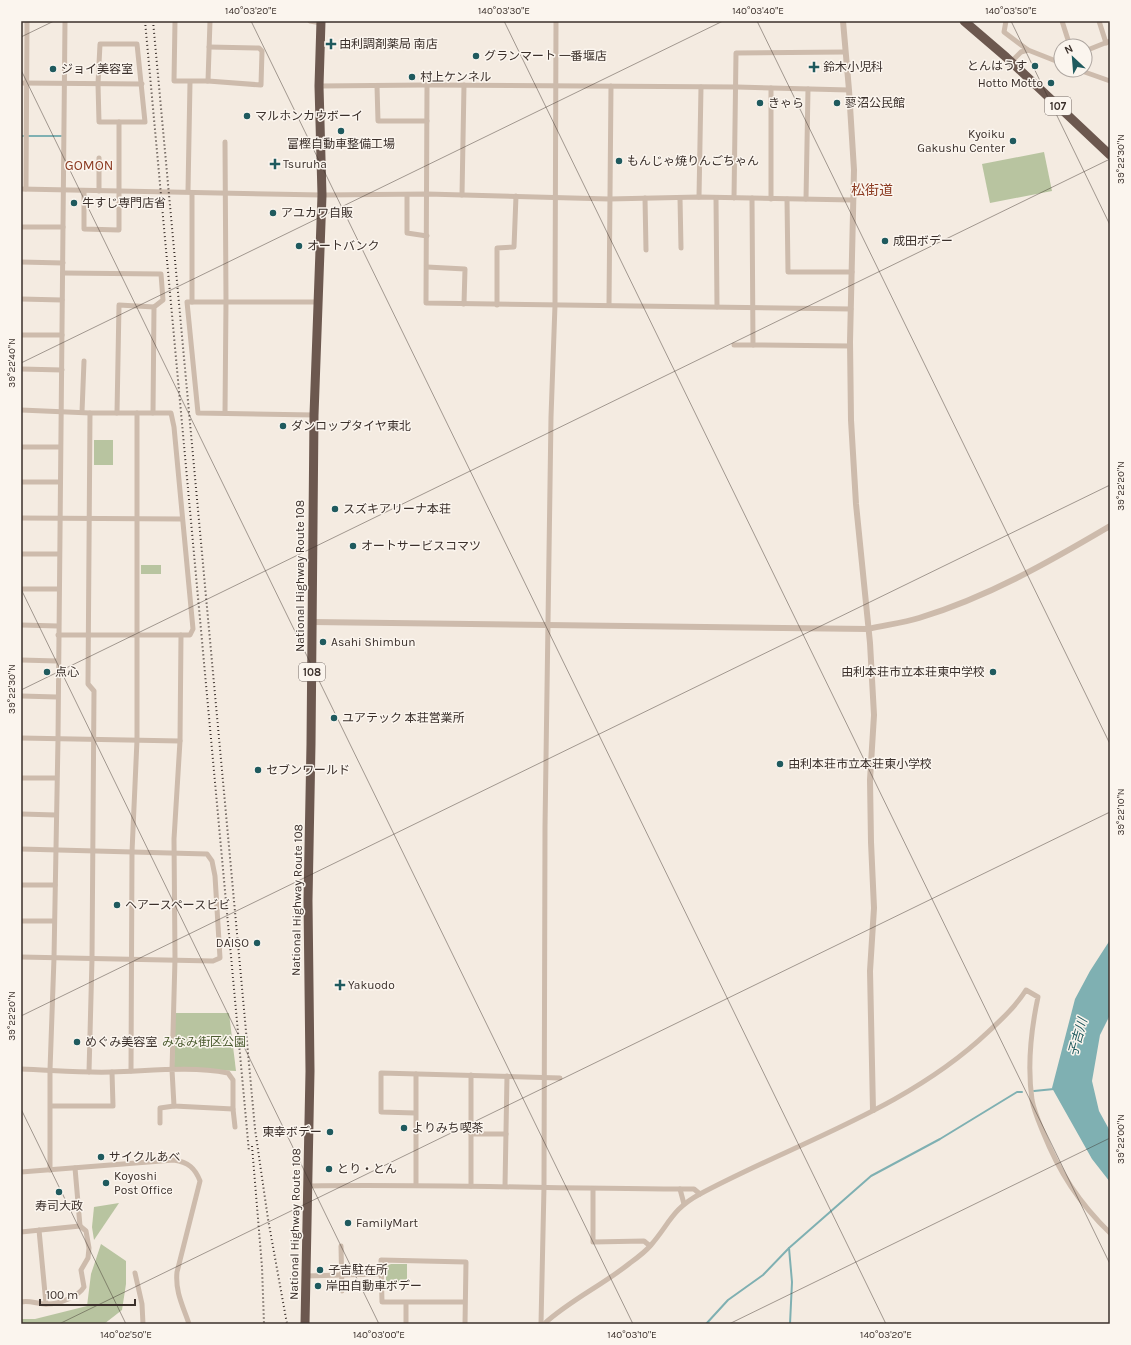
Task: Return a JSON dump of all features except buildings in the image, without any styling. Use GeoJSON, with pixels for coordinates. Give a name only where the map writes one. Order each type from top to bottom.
{"type":"FeatureCollection","features":[{"type":"Feature","properties":{"kind":"highway","name":"107"},"geometry":{"type":"LineString","coordinates":[[964,21],[1011,62],[1110,155]]}},
{"type":"Feature","properties":{"kind":"highway","name":"National Highway Route 108"},"geometry":{"type":"LineString","coordinates":[[305,1324],[305,1276],[309,1186],[310,1071],[308,901],[314,415],[322,195],[319,86],[321,22]]}},
{"type":"Feature","properties":{"kind":"street"},"geometry":{"type":"LineString","coordinates":[[27,21],[23,45],[24,189],[226,194],[427,194],[609,199],[752,198],[853,200]]}},
{"type":"Feature","properties":{"kind":"street"},"geometry":{"type":"LineString","coordinates":[[50,1170],[50,1070],[54,958],[56,778],[58,739],[58,554],[60,518],[62,370],[63,84],[65,21]]}},
{"type":"Feature","properties":{"kind":"street"},"geometry":{"type":"LineString","coordinates":[[175,21],[174,81],[208,81],[262,85],[262,52],[259,48],[209,47]]}},
{"type":"Feature","properties":{"kind":"street"},"geometry":{"type":"LineString","coordinates":[[208,81],[210,21]]}},
{"type":"Feature","properties":{"kind":"street"},"geometry":{"type":"LineString","coordinates":[[310,21],[321,22]]}},
{"type":"Feature","properties":{"kind":"street"},"geometry":{"type":"LineString","coordinates":[[541,1324],[544,1187],[545,828],[551,417],[555,305],[554,197],[556,21]]}},
{"type":"Feature","properties":{"kind":"street"},"geometry":{"type":"LineString","coordinates":[[843,21],[854,170],[850,346],[856,504],[868,629],[874,715],[870,780],[870,842],[874,908],[870,971],[873,1110]]}},
{"type":"Feature","properties":{"kind":"street"},"geometry":{"type":"LineString","coordinates":[[1006,21],[1004,32],[1028,50],[1053,60]]}},
{"type":"Feature","properties":{"kind":"street"},"geometry":{"type":"LineString","coordinates":[[1062,21],[1067,38]]}},
{"type":"Feature","properties":{"kind":"street"},"geometry":{"type":"LineString","coordinates":[[1093,48],[1108,42],[1099,21]]}},
{"type":"Feature","properties":{"kind":"street"},"geometry":{"type":"LineString","coordinates":[[100,44],[137,44],[145,122],[99,122],[98,84],[100,44]]}},
{"type":"Feature","properties":{"kind":"street"},"geometry":{"type":"LineString","coordinates":[[1011,62],[1021,52],[1028,50]]}},
{"type":"Feature","properties":{"kind":"street"},"geometry":{"type":"LineString","coordinates":[[734,198],[737,87],[736,53],[845,52]]}},
{"type":"Feature","properties":{"kind":"street"},"geometry":{"type":"LineString","coordinates":[[1093,75],[1110,82]]}},
{"type":"Feature","properties":{"kind":"street"},"geometry":{"type":"LineString","coordinates":[[190,82],[192,302]]}},
{"type":"Feature","properties":{"kind":"street"},"geometry":{"type":"LineString","coordinates":[[24,83],[142,84]]}},
{"type":"Feature","properties":{"kind":"street"},"geometry":{"type":"LineString","coordinates":[[319,86],[427,84],[555,87],[737,87],[849,90]]}},
{"type":"Feature","properties":{"kind":"street"},"geometry":{"type":"LineString","coordinates":[[427,84],[426,303],[851,309]]}},
{"type":"Feature","properties":{"kind":"street"},"geometry":{"type":"LineString","coordinates":[[462,195],[464,85]]}},
{"type":"Feature","properties":{"kind":"street"},"geometry":{"type":"LineString","coordinates":[[377,86],[378,121],[426,121]]}},
{"type":"Feature","properties":{"kind":"street"},"geometry":{"type":"LineString","coordinates":[[609,305],[611,86]]}},
{"type":"Feature","properties":{"kind":"street"},"geometry":{"type":"LineString","coordinates":[[699,198],[701,87]]}},
{"type":"Feature","properties":{"kind":"street"},"geometry":{"type":"LineString","coordinates":[[771,88],[771,199]]}},
{"type":"Feature","properties":{"kind":"street"},"geometry":{"type":"LineString","coordinates":[[806,199],[808,89]]}},
{"type":"Feature","properties":{"kind":"street"},"geometry":{"type":"LineString","coordinates":[[84,191],[84,229],[119,230],[119,122]]}},
{"type":"Feature","properties":{"kind":"street"},"geometry":{"type":"LineString","coordinates":[[225,142],[225,413]]}},
{"type":"Feature","properties":{"kind":"street"},"geometry":{"type":"LineString","coordinates":[[99,158],[99,191]]}},
{"type":"Feature","properties":{"kind":"street"},"geometry":{"type":"LineString","coordinates":[[407,195],[407,233],[427,236]]}},
{"type":"Feature","properties":{"kind":"street"},"geometry":{"type":"LineString","coordinates":[[497,305],[498,248],[514,247],[516,196]]}},
{"type":"Feature","properties":{"kind":"street"},"geometry":{"type":"LineString","coordinates":[[645,198],[646,250]]}},
{"type":"Feature","properties":{"kind":"street"},"geometry":{"type":"LineString","coordinates":[[680,198],[681,248]]}},
{"type":"Feature","properties":{"kind":"street"},"geometry":{"type":"LineString","coordinates":[[716,198],[717,308]]}},
{"type":"Feature","properties":{"kind":"street"},"geometry":{"type":"LineString","coordinates":[[752,198],[753,345]]}},
{"type":"Feature","properties":{"kind":"street"},"geometry":{"type":"LineString","coordinates":[[787,199],[788,272],[852,272]]}},
{"type":"Feature","properties":{"kind":"street"},"geometry":{"type":"LineString","coordinates":[[21,227],[63,227]]}},
{"type":"Feature","properties":{"kind":"street"},"geometry":{"type":"LineString","coordinates":[[21,262],[63,263]]}},
{"type":"Feature","properties":{"kind":"street"},"geometry":{"type":"LineString","coordinates":[[427,267],[465,269],[464,304]]}},
{"type":"Feature","properties":{"kind":"street"},"geometry":{"type":"LineString","coordinates":[[63,273],[161,274],[163,300],[154,307],[118,305],[117,413]]}},
{"type":"Feature","properties":{"kind":"street"},"geometry":{"type":"LineString","coordinates":[[21,299],[62,300]]}},
{"type":"Feature","properties":{"kind":"street"},"geometry":{"type":"LineString","coordinates":[[314,415],[198,413],[187,302],[319,302]]}},
{"type":"Feature","properties":{"kind":"street"},"geometry":{"type":"LineString","coordinates":[[153,413],[154,307]]}},
{"type":"Feature","properties":{"kind":"street"},"geometry":{"type":"LineString","coordinates":[[21,334],[62,335]]}},
{"type":"Feature","properties":{"kind":"street"},"geometry":{"type":"LineString","coordinates":[[734,345],[850,346]]}},
{"type":"Feature","properties":{"kind":"street"},"geometry":{"type":"LineString","coordinates":[[82,412],[84,361]]}},
{"type":"Feature","properties":{"kind":"street"},"geometry":{"type":"LineString","coordinates":[[21,369],[62,370]]}},
{"type":"Feature","properties":{"kind":"street"},"geometry":{"type":"LineString","coordinates":[[21,410],[90,413],[171,413],[174,427],[193,629],[190,636],[58,635]]}},
{"type":"Feature","properties":{"kind":"street"},"geometry":{"type":"LineString","coordinates":[[88,1072],[92,959],[94,691],[88,684],[90,413]]}},
{"type":"Feature","properties":{"kind":"street"},"geometry":{"type":"LineString","coordinates":[[131,1071],[132,852],[137,740],[137,413]]}},
{"type":"Feature","properties":{"kind":"street"},"geometry":{"type":"LineString","coordinates":[[21,446],[60,447]]}},
{"type":"Feature","properties":{"kind":"street"},"geometry":{"type":"LineString","coordinates":[[21,482],[60,482]]}},
{"type":"Feature","properties":{"kind":"street"},"geometry":{"type":"LineString","coordinates":[[21,518],[182,519]]}},
{"type":"Feature","properties":{"kind":"street"},"geometry":{"type":"LineString","coordinates":[[312,622],[868,629],[917,619],[976,598],[1034,570],[1110,526]]}},
{"type":"Feature","properties":{"kind":"street"},"geometry":{"type":"LineString","coordinates":[[21,554],[58,554]]}},
{"type":"Feature","properties":{"kind":"street"},"geometry":{"type":"LineString","coordinates":[[21,589],[58,589]]}},
{"type":"Feature","properties":{"kind":"street"},"geometry":{"type":"LineString","coordinates":[[21,625],[58,626]]}},
{"type":"Feature","properties":{"kind":"street"},"geometry":{"type":"LineString","coordinates":[[174,1106],[172,1070],[175,959],[174,839],[180,741],[182,636]]}},
{"type":"Feature","properties":{"kind":"street"},"geometry":{"type":"LineString","coordinates":[[21,660],[57,660]]}},
{"type":"Feature","properties":{"kind":"street"},"geometry":{"type":"LineString","coordinates":[[21,696],[58,697]]}},
{"type":"Feature","properties":{"kind":"street"},"geometry":{"type":"LineString","coordinates":[[21,738],[93,741],[180,741]]}},
{"type":"Feature","properties":{"kind":"street"},"geometry":{"type":"LineString","coordinates":[[21,778],[56,778]]}},
{"type":"Feature","properties":{"kind":"street"},"geometry":{"type":"LineString","coordinates":[[21,814],[56,815]]}},
{"type":"Feature","properties":{"kind":"street"},"geometry":{"type":"LineString","coordinates":[[21,849],[207,854],[212,861],[220,958],[213,961],[175,959],[21,957]]}},
{"type":"Feature","properties":{"kind":"street"},"geometry":{"type":"LineString","coordinates":[[21,885],[55,885]]}},
{"type":"Feature","properties":{"kind":"street"},"geometry":{"type":"LineString","coordinates":[[21,921],[54,921]]}},
{"type":"Feature","properties":{"kind":"street"},"geometry":{"type":"LineString","coordinates":[[544,1324],[629,1264],[650,1246],[669,1218],[684,1204],[700,1194],[814,1140],[873,1110],[944,1070],[972,1048],[1002,1020],[1026,990],[1038,997],[1032,1026],[1030,1058],[1032,1101],[1036,1113],[1057,1165],[1076,1194],[1110,1233]]}},
{"type":"Feature","properties":{"kind":"street"},"geometry":{"type":"LineString","coordinates":[[21,1069],[88,1072],[172,1070],[217,1071],[228,1073],[233,1080],[235,1127]]}},
{"type":"Feature","properties":{"kind":"street"},"geometry":{"type":"LineString","coordinates":[[51,1106],[113,1106],[112,1072]]}},
{"type":"Feature","properties":{"kind":"street"},"geometry":{"type":"LineString","coordinates":[[415,1113],[382,1112],[381,1073],[544,1076],[560,1078]]}},
{"type":"Feature","properties":{"kind":"street"},"geometry":{"type":"LineString","coordinates":[[416,1074],[416,1185]]}},
{"type":"Feature","properties":{"kind":"street"},"geometry":{"type":"LineString","coordinates":[[471,1075],[471,1186]]}},
{"type":"Feature","properties":{"kind":"street"},"geometry":{"type":"LineString","coordinates":[[505,1186],[507,1076]]}},
{"type":"Feature","properties":{"kind":"street"},"geometry":{"type":"LineString","coordinates":[[160,1123],[160,1108],[174,1106],[234,1109]]}},
{"type":"Feature","properties":{"kind":"street"},"geometry":{"type":"LineString","coordinates":[[471,1134],[506,1134]]}},
{"type":"Feature","properties":{"kind":"street"},"geometry":{"type":"LineString","coordinates":[[21,1172],[174,1160],[183,1161],[192,1166],[200,1181],[180,1257],[176,1282],[178,1298],[189,1324]]}},
{"type":"Feature","properties":{"kind":"street"},"geometry":{"type":"LineString","coordinates":[[21,1302],[46,1304],[60,1302],[81,1292],[84,1287],[81,1270],[88,1258],[89,1248],[86,1231],[80,1226],[75,1168]]}},
{"type":"Feature","properties":{"kind":"street"},"geometry":{"type":"LineString","coordinates":[[309,1186],[416,1185],[593,1189],[694,1189],[700,1194]]}},
{"type":"Feature","properties":{"kind":"street"},"geometry":{"type":"LineString","coordinates":[[593,1189],[593,1242],[644,1241],[650,1246]]}},
{"type":"Feature","properties":{"kind":"street"},"geometry":{"type":"LineString","coordinates":[[680,1189],[684,1204]]}},
{"type":"Feature","properties":{"kind":"street"},"geometry":{"type":"LineString","coordinates":[[21,1232],[80,1226]]}},
{"type":"Feature","properties":{"kind":"street"},"geometry":{"type":"LineString","coordinates":[[39,1230],[46,1304]]}},
{"type":"Feature","properties":{"kind":"street"},"geometry":{"type":"LineString","coordinates":[[341,1246],[342,1291]]}},
{"type":"Feature","properties":{"kind":"street"},"geometry":{"type":"LineString","coordinates":[[465,1302],[382,1302],[382,1260],[466,1262],[465,1324]]}},
{"type":"Feature","properties":{"kind":"street"},"geometry":{"type":"LineString","coordinates":[[135,1273],[142,1304],[143,1324]]}},
{"type":"Feature","properties":{"kind":"street"},"geometry":{"type":"LineString","coordinates":[[305,1276],[381,1274]]}},
{"type":"Feature","properties":{"kind":"street"},"geometry":{"type":"LineString","coordinates":[[406,1303],[406,1324]]}},
{"type":"Feature","properties":{"kind":"green space"},"geometry":{"type":"Polygon","coordinates":[[[1044,152],[1052,191],[990,203],[982,164],[1044,152]]]}},
{"type":"Feature","properties":{"kind":"green space"},"geometry":{"type":"Polygon","coordinates":[[[94,440],[113,440],[113,465],[94,465],[94,440]]]}},
{"type":"Feature","properties":{"kind":"green space"},"geometry":{"type":"Polygon","coordinates":[[[141,565],[161,565],[161,574],[141,574],[141,565]]]}},
{"type":"Feature","properties":{"kind":"green space","name":"みなみ街区公園"},"geometry":{"type":"Polygon","coordinates":[[[175,1013],[229,1013],[236,1071],[174,1068],[175,1013]]]}},
{"type":"Feature","properties":{"kind":"green space"},"geometry":{"type":"Polygon","coordinates":[[[119,1203],[94,1240],[92,1227],[94,1207],[119,1203]]]}},
{"type":"Feature","properties":{"kind":"green space"},"geometry":{"type":"Polygon","coordinates":[[[101,1244],[126,1261],[126,1284],[122,1310],[104,1324],[21,1324],[21,1319],[35,1319],[87,1306],[91,1274],[101,1244]]]}},
{"type":"Feature","properties":{"kind":"green space"},"geometry":{"type":"Polygon","coordinates":[[[391,1264],[407,1264],[407,1283],[386,1283],[386,1266],[391,1264]]]}},
{"type":"Feature","properties":{"kind":"water","name":"子吉川"},"geometry":{"type":"Polygon","coordinates":[[[1110,940],[1110,1015],[1100,1035],[1092,1081],[1099,1111],[1110,1131],[1110,1182],[1092,1159],[1052,1088],[1075,999],[1090,971],[1110,940]]]}},
{"type":"Feature","properties":{"kind":"waterway"},"geometry":{"type":"LineString","coordinates":[[28,136],[61,136]]}},
{"type":"Feature","properties":{"kind":"waterway"},"geometry":{"type":"LineString","coordinates":[[1034,1091],[1054,1089]]}},
{"type":"Feature","properties":{"kind":"waterway"},"geometry":{"type":"LineString","coordinates":[[706,1324],[728,1300],[763,1275],[789,1248],[871,1176],[940,1139],[1017,1092],[1022,1092]]}},
{"type":"Feature","properties":{"kind":"waterway"},"geometry":{"type":"LineString","coordinates":[[789,1248],[792,1282],[790,1324]]}},
{"type":"Feature","properties":{"kind":"railway"},"geometry":{"type":"LineString","coordinates":[[145,21],[249,1152]]}},
{"type":"Feature","properties":{"kind":"railway"},"geometry":{"type":"LineString","coordinates":[[153,21],[255,1129],[268,1219],[287,1324]]}},
{"type":"Feature","properties":{"kind":"railway"},"geometry":{"type":"LineString","coordinates":[[252,1146],[262,1267],[264,1324]]}},
{"type":"Feature","properties":{"kind":"place","name":"由利調剤薬局 南店"},"geometry":{"type":"Point","coordinates":[331,44]}},
{"type":"Feature","properties":{"kind":"place","name":"グランマート 一番堰店"},"geometry":{"type":"Point","coordinates":[476,56]}},
{"type":"Feature","properties":{"kind":"place","name":"とんはうす"},"geometry":{"type":"Point","coordinates":[1035,66]}},
{"type":"Feature","properties":{"kind":"place","name":"鈴木小児科"},"geometry":{"type":"Point","coordinates":[814,67]}},
{"type":"Feature","properties":{"kind":"place","name":"ジョイ美容室"},"geometry":{"type":"Point","coordinates":[53,69]}},
{"type":"Feature","properties":{"kind":"place","name":"村上ケンネル"},"geometry":{"type":"Point","coordinates":[412,77]}},
{"type":"Feature","properties":{"kind":"place","name":"Hotto Motto"},"geometry":{"type":"Point","coordinates":[1051,83]}},
{"type":"Feature","properties":{"kind":"place","name":"きゃら"},"geometry":{"type":"Point","coordinates":[760,103]}},
{"type":"Feature","properties":{"kind":"place","name":"蓼沼公民館"},"geometry":{"type":"Point","coordinates":[837,103]}},
{"type":"Feature","properties":{"kind":"place","name":"マルホンカウボーイ"},"geometry":{"type":"Point","coordinates":[247,116]}},
{"type":"Feature","properties":{"kind":"place","name":"富樫自動車整備工場"},"geometry":{"type":"Point","coordinates":[341,131]}},
{"type":"Feature","properties":{"kind":"place","name":"Kyoiku Gakushu Center"},"geometry":{"type":"Point","coordinates":[1013,141]}},
{"type":"Feature","properties":{"kind":"place","name":"もんじゃ焼りんごちゃん"},"geometry":{"type":"Point","coordinates":[619,161]}},
{"type":"Feature","properties":{"kind":"place","name":"Tsuruha"},"geometry":{"type":"Point","coordinates":[275,164]}},
{"type":"Feature","properties":{"kind":"place","name":"牛すじ専門店省"},"geometry":{"type":"Point","coordinates":[74,203]}},
{"type":"Feature","properties":{"kind":"place","name":"アユカワ自販"},"geometry":{"type":"Point","coordinates":[273,213]}},
{"type":"Feature","properties":{"kind":"place","name":"成田ボデー"},"geometry":{"type":"Point","coordinates":[885,241]}},
{"type":"Feature","properties":{"kind":"place","name":"オートバンク"},"geometry":{"type":"Point","coordinates":[299,246]}},
{"type":"Feature","properties":{"kind":"place","name":"ダンロップタイヤ東北"},"geometry":{"type":"Point","coordinates":[283,426]}},
{"type":"Feature","properties":{"kind":"place","name":"スズキアリーナ本荘"},"geometry":{"type":"Point","coordinates":[335,509]}},
{"type":"Feature","properties":{"kind":"place","name":"オートサービスコマツ"},"geometry":{"type":"Point","coordinates":[353,546]}},
{"type":"Feature","properties":{"kind":"place","name":"Asahi Shimbun"},"geometry":{"type":"Point","coordinates":[323,642]}},
{"type":"Feature","properties":{"kind":"place","name":"点心"},"geometry":{"type":"Point","coordinates":[47,672]}},
{"type":"Feature","properties":{"kind":"place","name":"由利本荘市立本荘東中学校"},"geometry":{"type":"Point","coordinates":[993,672]}},
{"type":"Feature","properties":{"kind":"place","name":"ユアテック 本荘営業所"},"geometry":{"type":"Point","coordinates":[334,718]}},
{"type":"Feature","properties":{"kind":"place","name":"由利本荘市立本荘東小学校"},"geometry":{"type":"Point","coordinates":[780,764]}},
{"type":"Feature","properties":{"kind":"place","name":"セブンワールド"},"geometry":{"type":"Point","coordinates":[258,770]}},
{"type":"Feature","properties":{"kind":"place","name":"ヘアースペースビビ"},"geometry":{"type":"Point","coordinates":[117,905]}},
{"type":"Feature","properties":{"kind":"place","name":"DAISO"},"geometry":{"type":"Point","coordinates":[257,943]}},
{"type":"Feature","properties":{"kind":"place","name":"Yakuodo"},"geometry":{"type":"Point","coordinates":[340,985]}},
{"type":"Feature","properties":{"kind":"place","name":"めぐみ美容室"},"geometry":{"type":"Point","coordinates":[77,1042]}},
{"type":"Feature","properties":{"kind":"place","name":"よりみち喫茶"},"geometry":{"type":"Point","coordinates":[404,1128]}},
{"type":"Feature","properties":{"kind":"place","name":"東幸ボデー"},"geometry":{"type":"Point","coordinates":[330,1132]}},
{"type":"Feature","properties":{"kind":"place","name":"サイクルあべ"},"geometry":{"type":"Point","coordinates":[101,1157]}},
{"type":"Feature","properties":{"kind":"place","name":"とり・とん"},"geometry":{"type":"Point","coordinates":[329,1169]}},
{"type":"Feature","properties":{"kind":"place","name":"Koyoshi Post Office"},"geometry":{"type":"Point","coordinates":[106,1183]}},
{"type":"Feature","properties":{"kind":"place","name":"寿司大政"},"geometry":{"type":"Point","coordinates":[59,1192]}},
{"type":"Feature","properties":{"kind":"place","name":"FamilyMart"},"geometry":{"type":"Point","coordinates":[348,1223]}},
{"type":"Feature","properties":{"kind":"place","name":"子吉駐在所"},"geometry":{"type":"Point","coordinates":[320,1270]}},
{"type":"Feature","properties":{"kind":"place","name":"岸田自動車ボデー"},"geometry":{"type":"Point","coordinates":[318,1286]}},
{"type":"Feature","properties":{"kind":"district","name":"GOMON"},"geometry":{"type":"Point","coordinates":[89,165]}},
{"type":"Feature","properties":{"kind":"district","name":"松街道"},"geometry":{"type":"Point","coordinates":[872,190]}}]}
